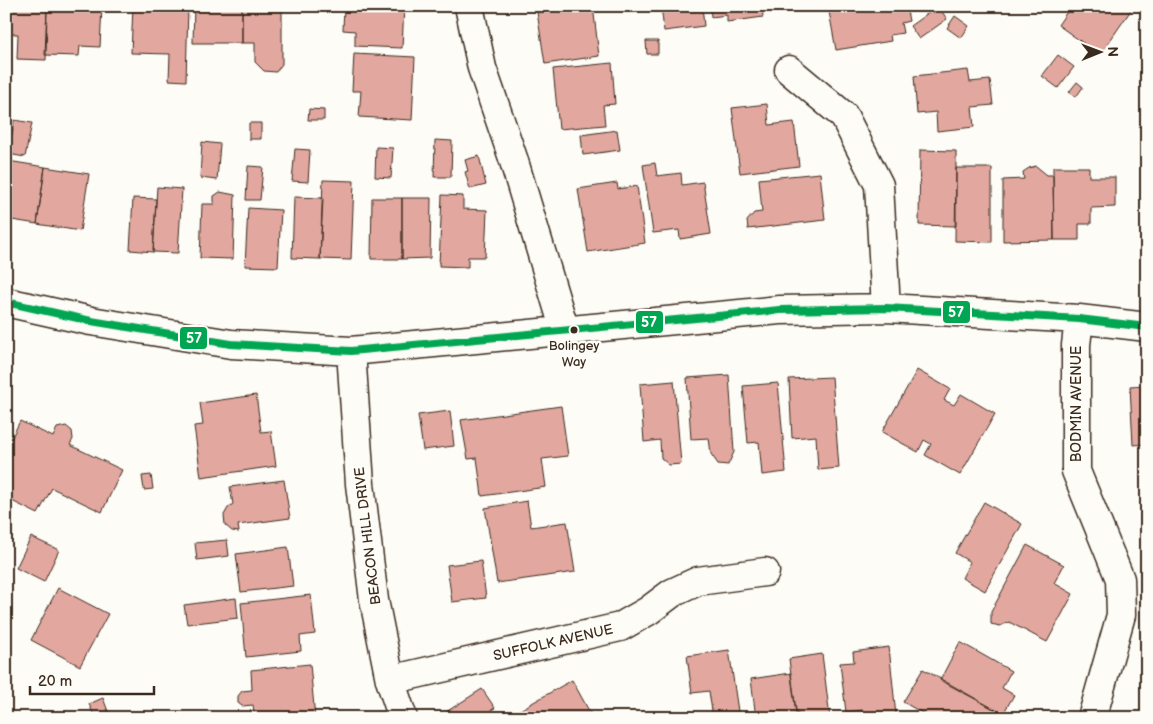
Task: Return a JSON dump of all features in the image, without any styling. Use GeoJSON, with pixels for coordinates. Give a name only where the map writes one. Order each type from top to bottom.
{"type":"FeatureCollection","features":[{"type":"Feature","properties":{"kind":"street"},"geometry":{"type":"LineString","coordinates":[[469,6],[482,68],[513,158],[565,331]]}},
{"type":"Feature","properties":{"kind":"street"},"geometry":{"type":"LineString","coordinates":[[789,70],[844,116],[879,185],[886,308]]}},
{"type":"Feature","properties":{"kind":"street"},"geometry":{"type":"LineString","coordinates":[[6,302],[91,321],[231,344],[351,351],[780,310],[886,308],[1079,319],[1147,327]]}},
{"type":"Feature","properties":{"kind":"street","name":"BODMIN AVENUE"},"geometry":{"type":"LineString","coordinates":[[1079,319],[1076,345],[1076,471],[1120,579],[1121,606],[1121,615],[1092,718]]}},
{"type":"Feature","properties":{"kind":"street","name":"BEACON HILL DRIVE"},"geometry":{"type":"LineString","coordinates":[[351,351],[360,484],[374,600],[390,680],[403,718]]}},
{"type":"Feature","properties":{"kind":"street","name":"SUFFOLK AVENUE"},"geometry":{"type":"LineString","coordinates":[[390,680],[620,627],[648,611],[672,593],[698,581],[765,572]]}},
{"type":"Feature","properties":{"kind":"building"},"geometry":{"type":"Polygon","coordinates":[[[6,6],[47,6],[46,60],[17,59],[18,34],[6,34],[6,6]]]}},
{"type":"Feature","properties":{"kind":"building"},"geometry":{"type":"Polygon","coordinates":[[[47,6],[102,6],[100,47],[80,46],[79,56],[45,55],[47,6]]]}},
{"type":"Feature","properties":{"kind":"building"},"geometry":{"type":"Polygon","coordinates":[[[133,6],[188,6],[186,81],[169,80],[170,54],[131,53],[133,6]]]}},
{"type":"Feature","properties":{"kind":"building"},"geometry":{"type":"Polygon","coordinates":[[[194,6],[242,6],[242,43],[193,43],[194,6]]]}},
{"type":"Feature","properties":{"kind":"building"},"geometry":{"type":"Polygon","coordinates":[[[242,6],[282,6],[282,64],[276,72],[264,71],[255,62],[255,43],[242,43],[242,6]]]}},
{"type":"Feature","properties":{"kind":"building"},"geometry":{"type":"Polygon","coordinates":[[[344,6],[404,6],[402,48],[355,46],[355,31],[343,30],[344,6]]]}},
{"type":"Feature","properties":{"kind":"building"},"geometry":{"type":"Polygon","coordinates":[[[575,6],[593,6],[599,56],[545,64],[537,12],[575,6]]]}},
{"type":"Feature","properties":{"kind":"building"},"geometry":{"type":"Polygon","coordinates":[[[661,6],[702,6],[704,26],[664,31],[661,6]]]}},
{"type":"Feature","properties":{"kind":"building"},"geometry":{"type":"Polygon","coordinates":[[[710,6],[762,6],[763,17],[727,22],[727,15],[711,17],[710,6]]]}},
{"type":"Feature","properties":{"kind":"building"},"geometry":{"type":"Polygon","coordinates":[[[768,6],[818,6],[818,7],[769,13],[768,6]]]}},
{"type":"Feature","properties":{"kind":"building"},"geometry":{"type":"Polygon","coordinates":[[[828,6],[906,6],[909,21],[901,23],[903,33],[890,35],[891,41],[836,50],[828,6]]]}},
{"type":"Feature","properties":{"kind":"building"},"geometry":{"type":"Polygon","coordinates":[[[938,6],[947,19],[919,39],[910,26],[938,6]]]}},
{"type":"Feature","properties":{"kind":"building"},"geometry":{"type":"Polygon","coordinates":[[[1071,6],[1126,6],[1131,10],[1100,55],[1058,25],[1071,6]]]}},
{"type":"Feature","properties":{"kind":"building"},"geometry":{"type":"Polygon","coordinates":[[[955,16],[969,26],[961,38],[947,28],[955,16]]]}},
{"type":"Feature","properties":{"kind":"building"},"geometry":{"type":"Polygon","coordinates":[[[646,41],[658,41],[658,54],[647,54],[646,41]]]}},
{"type":"Feature","properties":{"kind":"building"},"geometry":{"type":"Polygon","coordinates":[[[354,54],[415,57],[412,120],[359,117],[361,91],[352,91],[354,54]]]}},
{"type":"Feature","properties":{"kind":"building"},"geometry":{"type":"Polygon","coordinates":[[[1058,55],[1074,67],[1058,88],[1042,76],[1058,55]]]}},
{"type":"Feature","properties":{"kind":"building"},"geometry":{"type":"Polygon","coordinates":[[[612,63],[615,104],[603,105],[605,125],[559,129],[553,69],[612,63]]]}},
{"type":"Feature","properties":{"kind":"building"},"geometry":{"type":"Polygon","coordinates":[[[968,70],[970,82],[990,80],[993,105],[972,107],[974,127],[937,131],[936,112],[917,114],[914,76],[968,70]]]}},
{"type":"Feature","properties":{"kind":"building"},"geometry":{"type":"Polygon","coordinates":[[[1077,82],[1083,87],[1076,97],[1069,92],[1077,82]]]}},
{"type":"Feature","properties":{"kind":"building"},"geometry":{"type":"Polygon","coordinates":[[[767,104],[769,125],[794,122],[799,166],[740,173],[732,108],[767,104]]]}},
{"type":"Feature","properties":{"kind":"building"},"geometry":{"type":"Polygon","coordinates":[[[309,109],[324,110],[324,120],[308,120],[309,109]]]}},
{"type":"Feature","properties":{"kind":"building"},"geometry":{"type":"Polygon","coordinates":[[[14,120],[32,123],[25,157],[8,154],[14,120]]]}},
{"type":"Feature","properties":{"kind":"building"},"geometry":{"type":"Polygon","coordinates":[[[249,123],[261,123],[261,139],[249,139],[249,123]]]}},
{"type":"Feature","properties":{"kind":"building"},"geometry":{"type":"Polygon","coordinates":[[[6,128],[13,129],[6,162],[6,128]]]}},
{"type":"Feature","properties":{"kind":"building"},"geometry":{"type":"Polygon","coordinates":[[[617,130],[620,150],[583,155],[581,135],[617,130]]]}},
{"type":"Feature","properties":{"kind":"building"},"geometry":{"type":"Polygon","coordinates":[[[435,140],[452,141],[451,177],[434,177],[435,140]]]}},
{"type":"Feature","properties":{"kind":"building"},"geometry":{"type":"Polygon","coordinates":[[[202,142],[220,144],[217,180],[200,178],[202,142]]]}},
{"type":"Feature","properties":{"kind":"building"},"geometry":{"type":"Polygon","coordinates":[[[376,147],[393,148],[391,178],[375,177],[376,147]]]}},
{"type":"Feature","properties":{"kind":"building"},"geometry":{"type":"Polygon","coordinates":[[[295,149],[310,150],[308,182],[292,181],[295,149]]]}},
{"type":"Feature","properties":{"kind":"building"},"geometry":{"type":"Polygon","coordinates":[[[920,150],[956,151],[956,226],[919,225],[920,150]]]}},
{"type":"Feature","properties":{"kind":"building"},"geometry":{"type":"Polygon","coordinates":[[[479,156],[486,185],[470,189],[465,172],[468,171],[465,160],[479,156]]]}},
{"type":"Feature","properties":{"kind":"building"},"geometry":{"type":"Polygon","coordinates":[[[8,161],[45,167],[37,224],[6,219],[6,174],[8,161]]]}},
{"type":"Feature","properties":{"kind":"building"},"geometry":{"type":"Polygon","coordinates":[[[655,163],[657,176],[681,173],[682,185],[703,182],[711,234],[680,239],[679,230],[653,233],[643,165],[655,163]]]}},
{"type":"Feature","properties":{"kind":"building"},"geometry":{"type":"Polygon","coordinates":[[[248,166],[263,167],[260,200],[246,200],[248,166]]]}},
{"type":"Feature","properties":{"kind":"building"},"geometry":{"type":"Polygon","coordinates":[[[1036,166],[1047,175],[1053,175],[1054,240],[1003,241],[1003,180],[1024,179],[1023,172],[1036,166]]]}},
{"type":"Feature","properties":{"kind":"building"},"geometry":{"type":"Polygon","coordinates":[[[45,167],[89,174],[80,231],[37,224],[45,167]]]}},
{"type":"Feature","properties":{"kind":"building"},"geometry":{"type":"Polygon","coordinates":[[[1053,167],[1089,167],[1089,177],[1115,177],[1115,207],[1091,208],[1091,224],[1079,224],[1079,240],[1054,240],[1053,167]]]}},
{"type":"Feature","properties":{"kind":"building"},"geometry":{"type":"Polygon","coordinates":[[[956,168],[992,168],[992,242],[955,241],[956,168]]]}},
{"type":"Feature","properties":{"kind":"building"},"geometry":{"type":"Polygon","coordinates":[[[820,173],[825,220],[748,229],[747,221],[754,213],[762,212],[759,179],[820,173]]]}},
{"type":"Feature","properties":{"kind":"building"},"geometry":{"type":"Polygon","coordinates":[[[323,180],[354,181],[351,260],[320,259],[323,180]]]}},
{"type":"Feature","properties":{"kind":"building"},"geometry":{"type":"Polygon","coordinates":[[[617,183],[618,189],[637,186],[645,243],[588,252],[578,189],[617,183]]]}},
{"type":"Feature","properties":{"kind":"building"},"geometry":{"type":"Polygon","coordinates":[[[157,187],[182,189],[178,253],[153,252],[157,187]]]}},
{"type":"Feature","properties":{"kind":"building"},"geometry":{"type":"Polygon","coordinates":[[[220,192],[235,195],[233,259],[200,258],[202,204],[214,204],[214,196],[220,192]]]}},
{"type":"Feature","properties":{"kind":"building"},"geometry":{"type":"Polygon","coordinates":[[[442,195],[463,196],[463,209],[487,210],[485,257],[468,257],[468,267],[439,266],[442,195]]]}},
{"type":"Feature","properties":{"kind":"building"},"geometry":{"type":"Polygon","coordinates":[[[294,197],[323,198],[320,259],[292,258],[294,197]]]}},
{"type":"Feature","properties":{"kind":"building"},"geometry":{"type":"Polygon","coordinates":[[[133,198],[156,199],[153,252],[130,250],[133,198]]]}},
{"type":"Feature","properties":{"kind":"building"},"geometry":{"type":"Polygon","coordinates":[[[372,198],[402,198],[402,259],[371,259],[372,198]]]}},
{"type":"Feature","properties":{"kind":"building"},"geometry":{"type":"Polygon","coordinates":[[[402,198],[431,198],[430,258],[402,259],[402,198]]]}},
{"type":"Feature","properties":{"kind":"building"},"geometry":{"type":"Polygon","coordinates":[[[248,208],[281,210],[278,267],[245,266],[248,208]]]}},
{"type":"Feature","properties":{"kind":"building"},"geometry":{"type":"Polygon","coordinates":[[[917,370],[950,389],[944,400],[954,405],[961,394],[995,414],[960,475],[925,455],[931,444],[924,440],[918,452],[882,432],[917,370]]]}},
{"type":"Feature","properties":{"kind":"building"},"geometry":{"type":"Polygon","coordinates":[[[729,375],[734,452],[728,465],[718,464],[711,454],[709,438],[691,439],[687,378],[729,375]]]}},
{"type":"Feature","properties":{"kind":"building"},"geometry":{"type":"Polygon","coordinates":[[[832,377],[839,468],[818,470],[816,436],[792,438],[789,379],[832,377]]]}},
{"type":"Feature","properties":{"kind":"building"},"geometry":{"type":"Polygon","coordinates":[[[674,381],[681,464],[669,465],[661,458],[660,440],[644,442],[640,384],[674,381]]]}},
{"type":"Feature","properties":{"kind":"building"},"geometry":{"type":"Polygon","coordinates":[[[778,383],[786,472],[762,475],[759,442],[748,443],[743,386],[778,383]]]}},
{"type":"Feature","properties":{"kind":"building"},"geometry":{"type":"Polygon","coordinates":[[[1147,385],[1147,444],[1133,445],[1130,386],[1147,385]]]}},
{"type":"Feature","properties":{"kind":"building"},"geometry":{"type":"Polygon","coordinates":[[[256,395],[261,432],[271,431],[276,466],[201,477],[194,426],[203,425],[200,403],[256,395]]]}},
{"type":"Feature","properties":{"kind":"building"},"geometry":{"type":"Polygon","coordinates":[[[561,406],[568,456],[542,459],[546,487],[482,496],[477,458],[468,459],[461,420],[561,406]]]}},
{"type":"Feature","properties":{"kind":"building"},"geometry":{"type":"Polygon","coordinates":[[[450,411],[454,446],[423,450],[418,415],[450,411]]]}},
{"type":"Feature","properties":{"kind":"building"},"geometry":{"type":"Polygon","coordinates":[[[20,421],[53,437],[57,428],[66,426],[72,431],[73,439],[70,445],[122,470],[102,512],[52,488],[38,514],[6,498],[6,449],[20,421]]]}},
{"type":"Feature","properties":{"kind":"building"},"geometry":{"type":"Polygon","coordinates":[[[151,475],[153,489],[144,490],[142,476],[151,475]]]}},
{"type":"Feature","properties":{"kind":"building"},"geometry":{"type":"Polygon","coordinates":[[[284,480],[290,518],[238,525],[239,532],[232,531],[225,525],[224,515],[233,504],[230,487],[284,480]]]}},
{"type":"Feature","properties":{"kind":"building"},"geometry":{"type":"Polygon","coordinates":[[[527,501],[531,527],[567,522],[575,572],[497,583],[485,508],[527,501]]]}},
{"type":"Feature","properties":{"kind":"building"},"geometry":{"type":"Polygon","coordinates":[[[984,502],[1022,524],[985,591],[962,578],[970,562],[955,553],[984,502]]]}},
{"type":"Feature","properties":{"kind":"building"},"geometry":{"type":"Polygon","coordinates":[[[31,537],[59,550],[44,582],[16,568],[31,537]]]}},
{"type":"Feature","properties":{"kind":"building"},"geometry":{"type":"Polygon","coordinates":[[[227,540],[229,556],[197,560],[195,543],[227,540]]]}},
{"type":"Feature","properties":{"kind":"building"},"geometry":{"type":"Polygon","coordinates":[[[1027,545],[1064,565],[1054,583],[1073,594],[1047,642],[1009,622],[1000,626],[991,624],[991,612],[1027,545]]]}},
{"type":"Feature","properties":{"kind":"building"},"geometry":{"type":"Polygon","coordinates":[[[288,547],[293,586],[241,592],[236,554],[288,547]]]}},
{"type":"Feature","properties":{"kind":"building"},"geometry":{"type":"Polygon","coordinates":[[[481,561],[486,598],[452,602],[447,565],[481,561]]]}},
{"type":"Feature","properties":{"kind":"building"},"geometry":{"type":"Polygon","coordinates":[[[58,588],[108,614],[80,666],[31,640],[58,588]]]}},
{"type":"Feature","properties":{"kind":"building"},"geometry":{"type":"Polygon","coordinates":[[[311,595],[315,634],[300,636],[301,651],[246,657],[241,603],[311,595]]]}},
{"type":"Feature","properties":{"kind":"building"},"geometry":{"type":"Polygon","coordinates":[[[236,598],[238,618],[187,624],[184,605],[236,598]]]}},
{"type":"Feature","properties":{"kind":"building"},"geometry":{"type":"Polygon","coordinates":[[[960,642],[1011,671],[1002,688],[1014,695],[1003,714],[940,680],[960,642]]]}},
{"type":"Feature","properties":{"kind":"building"},"geometry":{"type":"Polygon","coordinates":[[[889,647],[896,716],[862,718],[862,710],[846,712],[840,663],[854,662],[853,652],[889,647]]]}},
{"type":"Feature","properties":{"kind":"building"},"geometry":{"type":"Polygon","coordinates":[[[729,650],[739,718],[713,718],[709,691],[692,693],[687,656],[729,650]]]}},
{"type":"Feature","properties":{"kind":"building"},"geometry":{"type":"Polygon","coordinates":[[[822,654],[830,718],[800,718],[799,713],[796,714],[789,659],[822,654]]]}},
{"type":"Feature","properties":{"kind":"building"},"geometry":{"type":"Polygon","coordinates":[[[310,664],[315,718],[255,718],[253,705],[242,706],[238,703],[238,696],[242,691],[252,690],[251,670],[310,664]]]}},
{"type":"Feature","properties":{"kind":"building"},"geometry":{"type":"Polygon","coordinates":[[[923,669],[1003,714],[1002,718],[931,718],[903,702],[923,669]]]}},
{"type":"Feature","properties":{"kind":"building"},"geometry":{"type":"Polygon","coordinates":[[[791,673],[797,718],[756,718],[751,679],[791,673]]]}},
{"type":"Feature","properties":{"kind":"building"},"geometry":{"type":"Polygon","coordinates":[[[572,680],[593,718],[506,718],[572,680]]]}},
{"type":"Feature","properties":{"kind":"building"},"geometry":{"type":"Polygon","coordinates":[[[482,689],[495,708],[484,714],[487,718],[450,718],[446,712],[482,689]]]}},
{"type":"Feature","properties":{"kind":"building"},"geometry":{"type":"Polygon","coordinates":[[[103,698],[109,714],[95,718],[89,704],[103,698]]]}},
{"type":"Feature","properties":{"kind":"transit line","name":"57"},"geometry":{"type":"LineString","coordinates":[[6,302],[91,321],[231,344],[351,351],[780,310],[886,308],[1079,319],[1147,327]]}},
{"type":"Feature","properties":{"kind":"place","name":"Bolingey Way"},"geometry":{"type":"Point","coordinates":[574,330]}}]}
